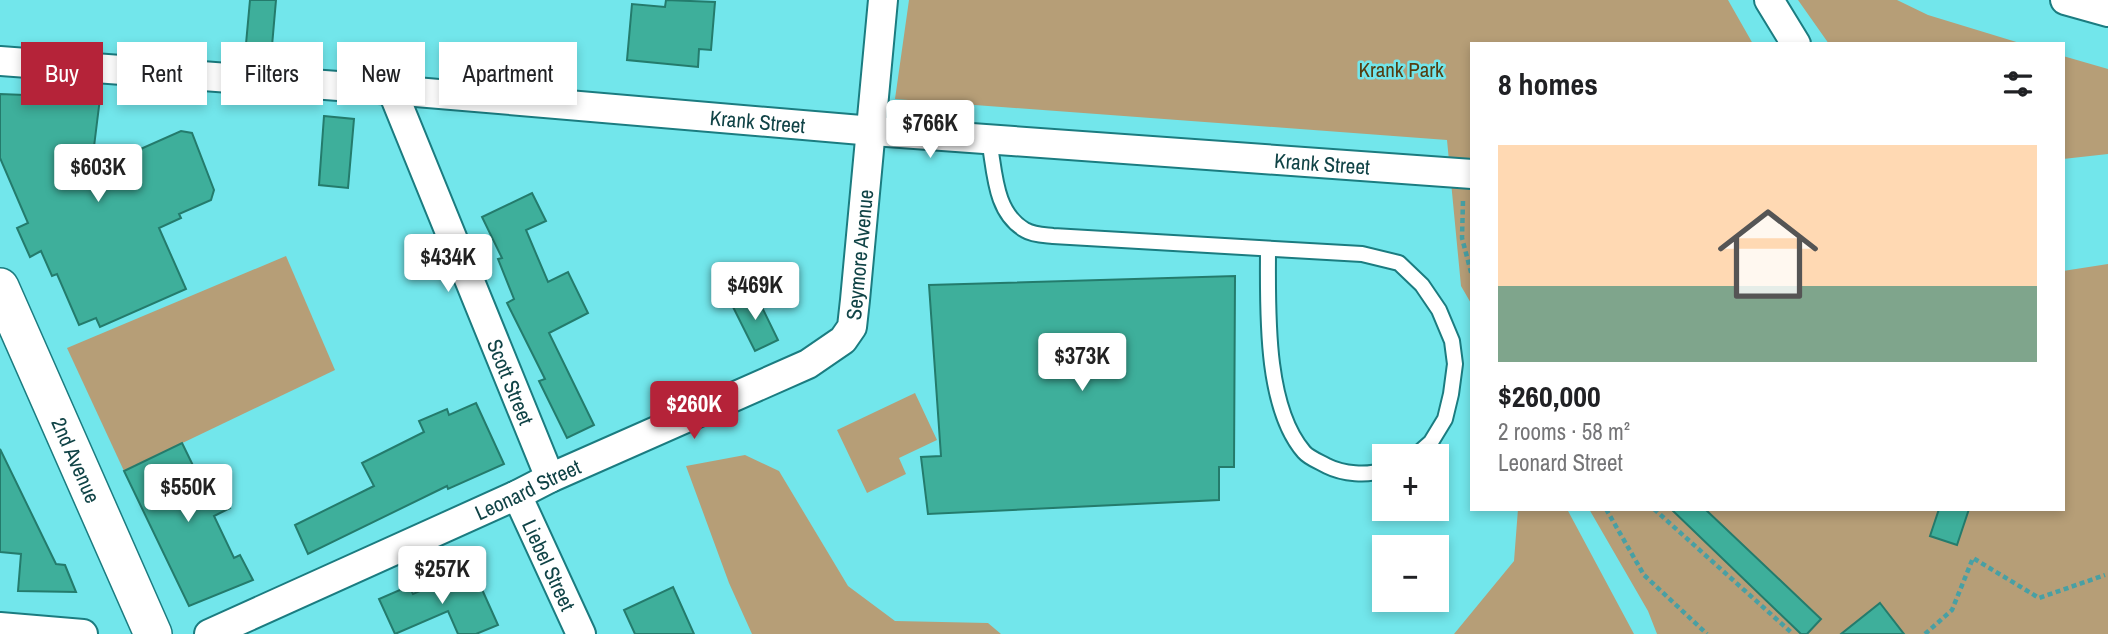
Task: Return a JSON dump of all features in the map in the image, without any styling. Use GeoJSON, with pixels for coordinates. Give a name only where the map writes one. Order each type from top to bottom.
{"type":"FeatureCollection","features":[{"type":"Feature","properties":{"kind":"street","name":"Seymore Avenue"},"geometry":{"type":"LineString","coordinates":[[843,340],[852,327],[873,131],[883,0]]}},
{"type":"Feature","properties":{"kind":"street"},"geometry":{"type":"LineString","coordinates":[[1769,0],[1795,42]]}},
{"type":"Feature","properties":{"kind":"street"},"geometry":{"type":"LineString","coordinates":[[2064,0],[2108,12]]}},
{"type":"Feature","properties":{"kind":"street","name":"Krank Street"},"geometry":{"type":"LineString","coordinates":[[0,61],[337,86]]}},
{"type":"Feature","properties":{"kind":"street","name":"Krank Street"},"geometry":{"type":"LineString","coordinates":[[425,93],[873,131],[1468,174]]}},
{"type":"Feature","properties":{"kind":"street","name":"Scott Street"},"geometry":{"type":"LineString","coordinates":[[398,105],[550,478]]}},
{"type":"Feature","properties":{"kind":"street","name":"2nd Avenue"},"geometry":{"type":"LineString","coordinates":[[0,287],[153,634]]}},
{"type":"Feature","properties":{"kind":"street","name":"Leonard Street"},"geometry":{"type":"LineString","coordinates":[[209,634],[808,364],[843,340]]}},
{"type":"Feature","properties":{"kind":"street","name":"Liebel Street"},"geometry":{"type":"LineString","coordinates":[[517,495],[581,634]]}},
{"type":"Feature","properties":{"kind":"street"},"geometry":{"type":"LineString","coordinates":[[0,627],[83,634]]}},
{"type":"Feature","properties":{"kind":"lane"},"geometry":{"type":"LineString","coordinates":[[989,140],[1000,199],[1010,218],[1027,232],[1053,236],[1362,254],[1399,263],[1439,310],[1452,341],[1455,364],[1451,394],[1445,419],[1430,444]]}},
{"type":"Feature","properties":{"kind":"lane"},"geometry":{"type":"LineString","coordinates":[[1268,249],[1269,336],[1283,416],[1305,454],[1339,472],[1372,473]]}},
{"type":"Feature","properties":{"kind":"path"},"geometry":{"type":"LineString","coordinates":[[1468,174],[1462,237],[1470,268]]}},
{"type":"Feature","properties":{"kind":"path"},"geometry":{"type":"LineString","coordinates":[[1607,511],[1644,575],[1707,634]]}},
{"type":"Feature","properties":{"kind":"path"},"geometry":{"type":"LineString","coordinates":[[1656,511],[1794,634]]}},
{"type":"Feature","properties":{"kind":"path"},"geometry":{"type":"LineString","coordinates":[[1925,634],[1952,610],[1973,558],[2039,598],[2105,575]]}},
{"type":"Feature","properties":{"kind":"green space","name":"Krank Park"},"geometry":{"type":"Polygon","coordinates":[[[909,0],[1728,0],[1752,42],[1470,42],[1470,302],[1461,286],[1447,140],[895,99],[909,0]]]}},
{"type":"Feature","properties":{"kind":"green space"},"geometry":{"type":"Polygon","coordinates":[[[1798,0],[1897,0],[1928,15],[2016,42],[1828,42],[1798,0]]]}},
{"type":"Feature","properties":{"kind":"green space"},"geometry":{"type":"Polygon","coordinates":[[[2065,57],[2108,69],[2108,154],[2065,159],[2065,57]]]}},
{"type":"Feature","properties":{"kind":"green space"},"geometry":{"type":"Polygon","coordinates":[[[286,256],[335,370],[124,471],[67,348],[286,256]]]}},
{"type":"Feature","properties":{"kind":"green space"},"geometry":{"type":"Polygon","coordinates":[[[2108,264],[2108,634],[1657,634],[1648,611],[1590,511],[2065,511],[2065,271],[2108,264]]]}},
{"type":"Feature","properties":{"kind":"green space"},"geometry":{"type":"Polygon","coordinates":[[[915,393],[937,440],[899,458],[906,474],[867,493],[837,430],[915,393]]]}},
{"type":"Feature","properties":{"kind":"green space"},"geometry":{"type":"Polygon","coordinates":[[[745,455],[779,471],[848,586],[895,621],[988,623],[1001,634],[752,634],[729,583],[686,466],[745,455]]]}},
{"type":"Feature","properties":{"kind":"green space"},"geometry":{"type":"Polygon","coordinates":[[[1518,511],[1568,511],[1634,634],[1454,634],[1514,561],[1518,511]]]}},
{"type":"Feature","properties":{"kind":"building"},"geometry":{"type":"Polygon","coordinates":[[[250,0],[276,0],[272,42],[246,42],[250,0]]]}},
{"type":"Feature","properties":{"kind":"building"},"geometry":{"type":"Polygon","coordinates":[[[666,0],[715,2],[711,50],[699,49],[698,67],[627,60],[632,4],[665,7],[666,0]]]}},
{"type":"Feature","properties":{"kind":"building"},"geometry":{"type":"Polygon","coordinates":[[[0,94],[21,95],[21,105],[99,105],[91,171],[181,131],[192,133],[214,190],[211,200],[179,214],[181,218],[159,228],[186,289],[100,327],[96,318],[79,325],[57,274],[52,276],[41,251],[30,257],[17,228],[28,223],[0,158],[0,94]]]}},
{"type":"Feature","properties":{"kind":"building"},"geometry":{"type":"Polygon","coordinates":[[[324,116],[354,119],[348,188],[319,185],[324,116]]]}},
{"type":"Feature","properties":{"kind":"building"},"geometry":{"type":"Polygon","coordinates":[[[532,193],[546,221],[526,230],[548,282],[568,272],[588,313],[549,333],[594,425],[567,438],[539,381],[545,379],[507,303],[514,299],[498,259],[502,258],[482,217],[532,193]]]}},
{"type":"Feature","properties":{"kind":"building"},"geometry":{"type":"Polygon","coordinates":[[[1235,276],[1234,467],[1219,467],[1219,500],[928,514],[921,457],[941,456],[929,285],[1235,276]]]}},
{"type":"Feature","properties":{"kind":"building"},"geometry":{"type":"Polygon","coordinates":[[[755,293],[778,340],[755,351],[732,305],[755,293]]]}},
{"type":"Feature","properties":{"kind":"building"},"geometry":{"type":"Polygon","coordinates":[[[476,403],[504,464],[448,489],[447,486],[308,554],[295,525],[374,486],[362,463],[424,432],[419,421],[447,409],[449,415],[476,403]]]}},
{"type":"Feature","properties":{"kind":"building"},"geometry":{"type":"Polygon","coordinates":[[[182,443],[203,486],[216,480],[230,508],[214,516],[234,558],[240,555],[253,580],[189,606],[124,471],[182,443]]]}},
{"type":"Feature","properties":{"kind":"building"},"geometry":{"type":"Polygon","coordinates":[[[0,449],[56,564],[65,565],[76,592],[18,591],[21,554],[0,552],[0,449]]]}},
{"type":"Feature","properties":{"kind":"building"},"geometry":{"type":"Polygon","coordinates":[[[1673,511],[1707,511],[1821,619],[1807,634],[1801,634],[1673,511]]]}},
{"type":"Feature","properties":{"kind":"building"},"geometry":{"type":"Polygon","coordinates":[[[1938,511],[1968,511],[1957,545],[1930,536],[1938,511]]]}},
{"type":"Feature","properties":{"kind":"building"},"geometry":{"type":"Polygon","coordinates":[[[468,570],[472,577],[476,576],[498,625],[476,634],[458,634],[448,611],[395,634],[379,599],[409,586],[413,594],[468,570]]]}},
{"type":"Feature","properties":{"kind":"building"},"geometry":{"type":"Polygon","coordinates":[[[673,587],[694,634],[635,634],[624,610],[673,587]]]}},
{"type":"Feature","properties":{"kind":"building"},"geometry":{"type":"Polygon","coordinates":[[[1880,603],[1904,634],[1841,634],[1880,603]]]}}]}
